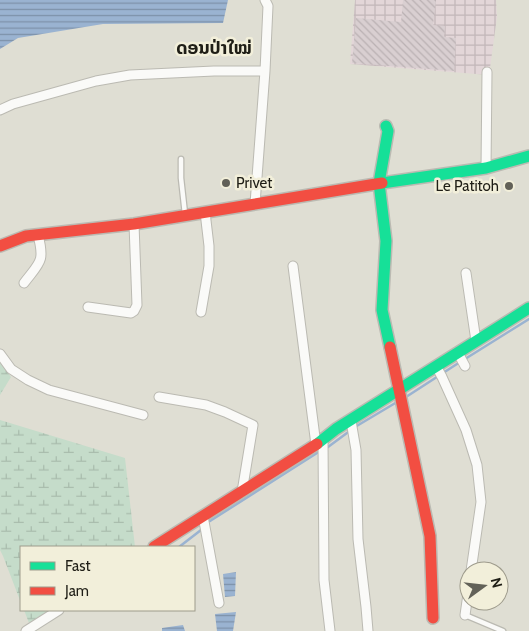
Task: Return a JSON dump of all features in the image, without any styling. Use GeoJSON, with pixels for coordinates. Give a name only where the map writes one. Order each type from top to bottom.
{"type":"FeatureCollection","features":[{"type":"Feature","properties":{"kind":"street"},"geometry":{"type":"LineString","coordinates":[[255,204],[265,71],[268,6],[265,0]]}},
{"type":"Feature","properties":{"kind":"street"},"geometry":{"type":"LineString","coordinates":[[0,110],[13,104],[96,81],[130,75],[206,71],[265,71]]}},
{"type":"Feature","properties":{"kind":"street"},"geometry":{"type":"LineString","coordinates":[[486,168],[488,72]]}},
{"type":"Feature","properties":{"kind":"street"},"geometry":{"type":"LineString","coordinates":[[386,126],[388,131],[378,182],[386,241],[382,310],[430,536],[433,618]]}},
{"type":"Feature","properties":{"kind":"street"},"geometry":{"type":"LineString","coordinates":[[0,246],[26,236],[134,224],[185,216],[378,182],[486,168],[529,156]]}},
{"type":"Feature","properties":{"kind":"street"},"geometry":{"type":"LineString","coordinates":[[201,312],[209,266],[205,212]]}},
{"type":"Feature","properties":{"kind":"street"},"geometry":{"type":"LineString","coordinates":[[88,307],[131,313],[134,311],[137,305],[134,224]]}},
{"type":"Feature","properties":{"kind":"street"},"geometry":{"type":"LineString","coordinates":[[24,282],[42,257],[38,234]]}},
{"type":"Feature","properties":{"kind":"street"},"geometry":{"type":"LineString","coordinates":[[293,266],[320,442],[324,580],[330,631]]}},
{"type":"Feature","properties":{"kind":"street"},"geometry":{"type":"LineString","coordinates":[[466,273],[476,342]]}},
{"type":"Feature","properties":{"kind":"street"},"geometry":{"type":"LineString","coordinates":[[156,546],[320,442],[336,429],[351,423],[398,390],[461,360],[476,342],[529,308]]}},
{"type":"Feature","properties":{"kind":"street"},"geometry":{"type":"LineString","coordinates":[[0,354],[11,370],[49,390],[143,415]]}},
{"type":"Feature","properties":{"kind":"street"},"geometry":{"type":"LineString","coordinates":[[439,371],[466,430],[477,466],[481,502],[472,561]]}},
{"type":"Feature","properties":{"kind":"street"},"geometry":{"type":"LineString","coordinates":[[159,397],[206,405],[253,425],[242,492]]}},
{"type":"Feature","properties":{"kind":"street"},"geometry":{"type":"LineString","coordinates":[[351,423],[356,450],[358,539],[368,631]]}},
{"type":"Feature","properties":{"kind":"street"},"geometry":{"type":"LineString","coordinates":[[203,516],[219,603]]}},
{"type":"Feature","properties":{"kind":"street"},"geometry":{"type":"LineString","coordinates":[[26,631],[57,611]]}},
{"type":"Feature","properties":{"kind":"street"},"geometry":{"type":"LineString","coordinates":[[465,615],[466,611]]}},
{"type":"Feature","properties":{"kind":"lane"},"geometry":{"type":"LineString","coordinates":[[181,159],[185,216]]}},
{"type":"Feature","properties":{"kind":"lane"},"geometry":{"type":"LineString","coordinates":[[465,615],[503,631]]}},
{"type":"Feature","properties":{"kind":"shaded area"},"geometry":{"type":"Polygon","coordinates":[[[355,0],[496,0],[497,17],[489,75],[350,64],[355,0]]]}},
{"type":"Feature","properties":{"kind":"green space"},"geometry":{"type":"Polygon","coordinates":[[[0,363],[11,377],[0,395],[0,363]]]}},
{"type":"Feature","properties":{"kind":"green space"},"geometry":{"type":"Polygon","coordinates":[[[0,420],[125,458],[135,546],[20,546],[20,600],[0,550],[0,420]]]}},
{"type":"Feature","properties":{"kind":"green space"},"geometry":{"type":"Polygon","coordinates":[[[24,611],[47,611],[29,623],[24,611]]]}},
{"type":"Feature","properties":{"kind":"water"},"geometry":{"type":"Polygon","coordinates":[[[0,0],[228,0],[223,23],[103,24],[18,38],[0,49],[0,0]]]}},
{"type":"Feature","properties":{"kind":"water"},"geometry":{"type":"Polygon","coordinates":[[[236,572],[235,596],[225,597],[223,574],[236,572]]]}},
{"type":"Feature","properties":{"kind":"water"},"geometry":{"type":"Polygon","coordinates":[[[236,612],[233,631],[217,631],[215,614],[236,612]]]}},
{"type":"Feature","properties":{"kind":"water"},"geometry":{"type":"Polygon","coordinates":[[[183,625],[185,631],[162,631],[162,628],[183,625]]]}},
{"type":"Feature","properties":{"kind":"building"},"geometry":{"type":"Polygon","coordinates":[[[403,0],[436,0],[433,25],[445,26],[444,37],[456,38],[454,71],[352,63],[356,18],[401,22],[403,0]]]}},
{"type":"Feature","properties":{"kind":"waterway"},"geometry":{"type":"LineString","coordinates":[[465,359],[529,319]]}},
{"type":"Feature","properties":{"kind":"waterway"},"geometry":{"type":"LineString","coordinates":[[406,397],[460,362]]}},
{"type":"Feature","properties":{"kind":"waterway"},"geometry":{"type":"LineString","coordinates":[[355,427],[397,402]]}},
{"type":"Feature","properties":{"kind":"waterway"},"geometry":{"type":"LineString","coordinates":[[328,447],[351,430]]}},
{"type":"Feature","properties":{"kind":"waterway"},"geometry":{"type":"LineString","coordinates":[[210,521],[317,453]]}},
{"type":"Feature","properties":{"kind":"waterway"},"geometry":{"type":"LineString","coordinates":[[180,546],[201,530]]}},
{"type":"Feature","properties":{"kind":"traffic: fast"},"geometry":{"type":"LineString","coordinates":[[386,126],[388,131],[379,183],[386,241],[382,310],[390,347]]}},
{"type":"Feature","properties":{"kind":"traffic: fast"},"geometry":{"type":"LineString","coordinates":[[382,183],[486,168],[529,156]]}},
{"type":"Feature","properties":{"kind":"traffic: fast"},"geometry":{"type":"LineString","coordinates":[[317,444],[336,429],[529,308]]}},
{"type":"Feature","properties":{"kind":"traffic: jam"},"geometry":{"type":"LineString","coordinates":[[0,246],[26,236],[134,224],[382,183]]}},
{"type":"Feature","properties":{"kind":"traffic: jam"},"geometry":{"type":"LineString","coordinates":[[390,347],[430,536],[433,618]]}},
{"type":"Feature","properties":{"kind":"traffic: jam"},"geometry":{"type":"LineString","coordinates":[[156,546],[317,444]]}},
{"type":"Feature","properties":{"kind":"place","name":"Privet"},"geometry":{"type":"Point","coordinates":[226,183]}},
{"type":"Feature","properties":{"kind":"place","name":"Le Patitoh"},"geometry":{"type":"Point","coordinates":[509,186]}},
{"type":"Feature","properties":{"kind":"district","name":"ດອນປ່າໃໝ່"},"geometry":{"type":"Point","coordinates":[214,48]}}]}
